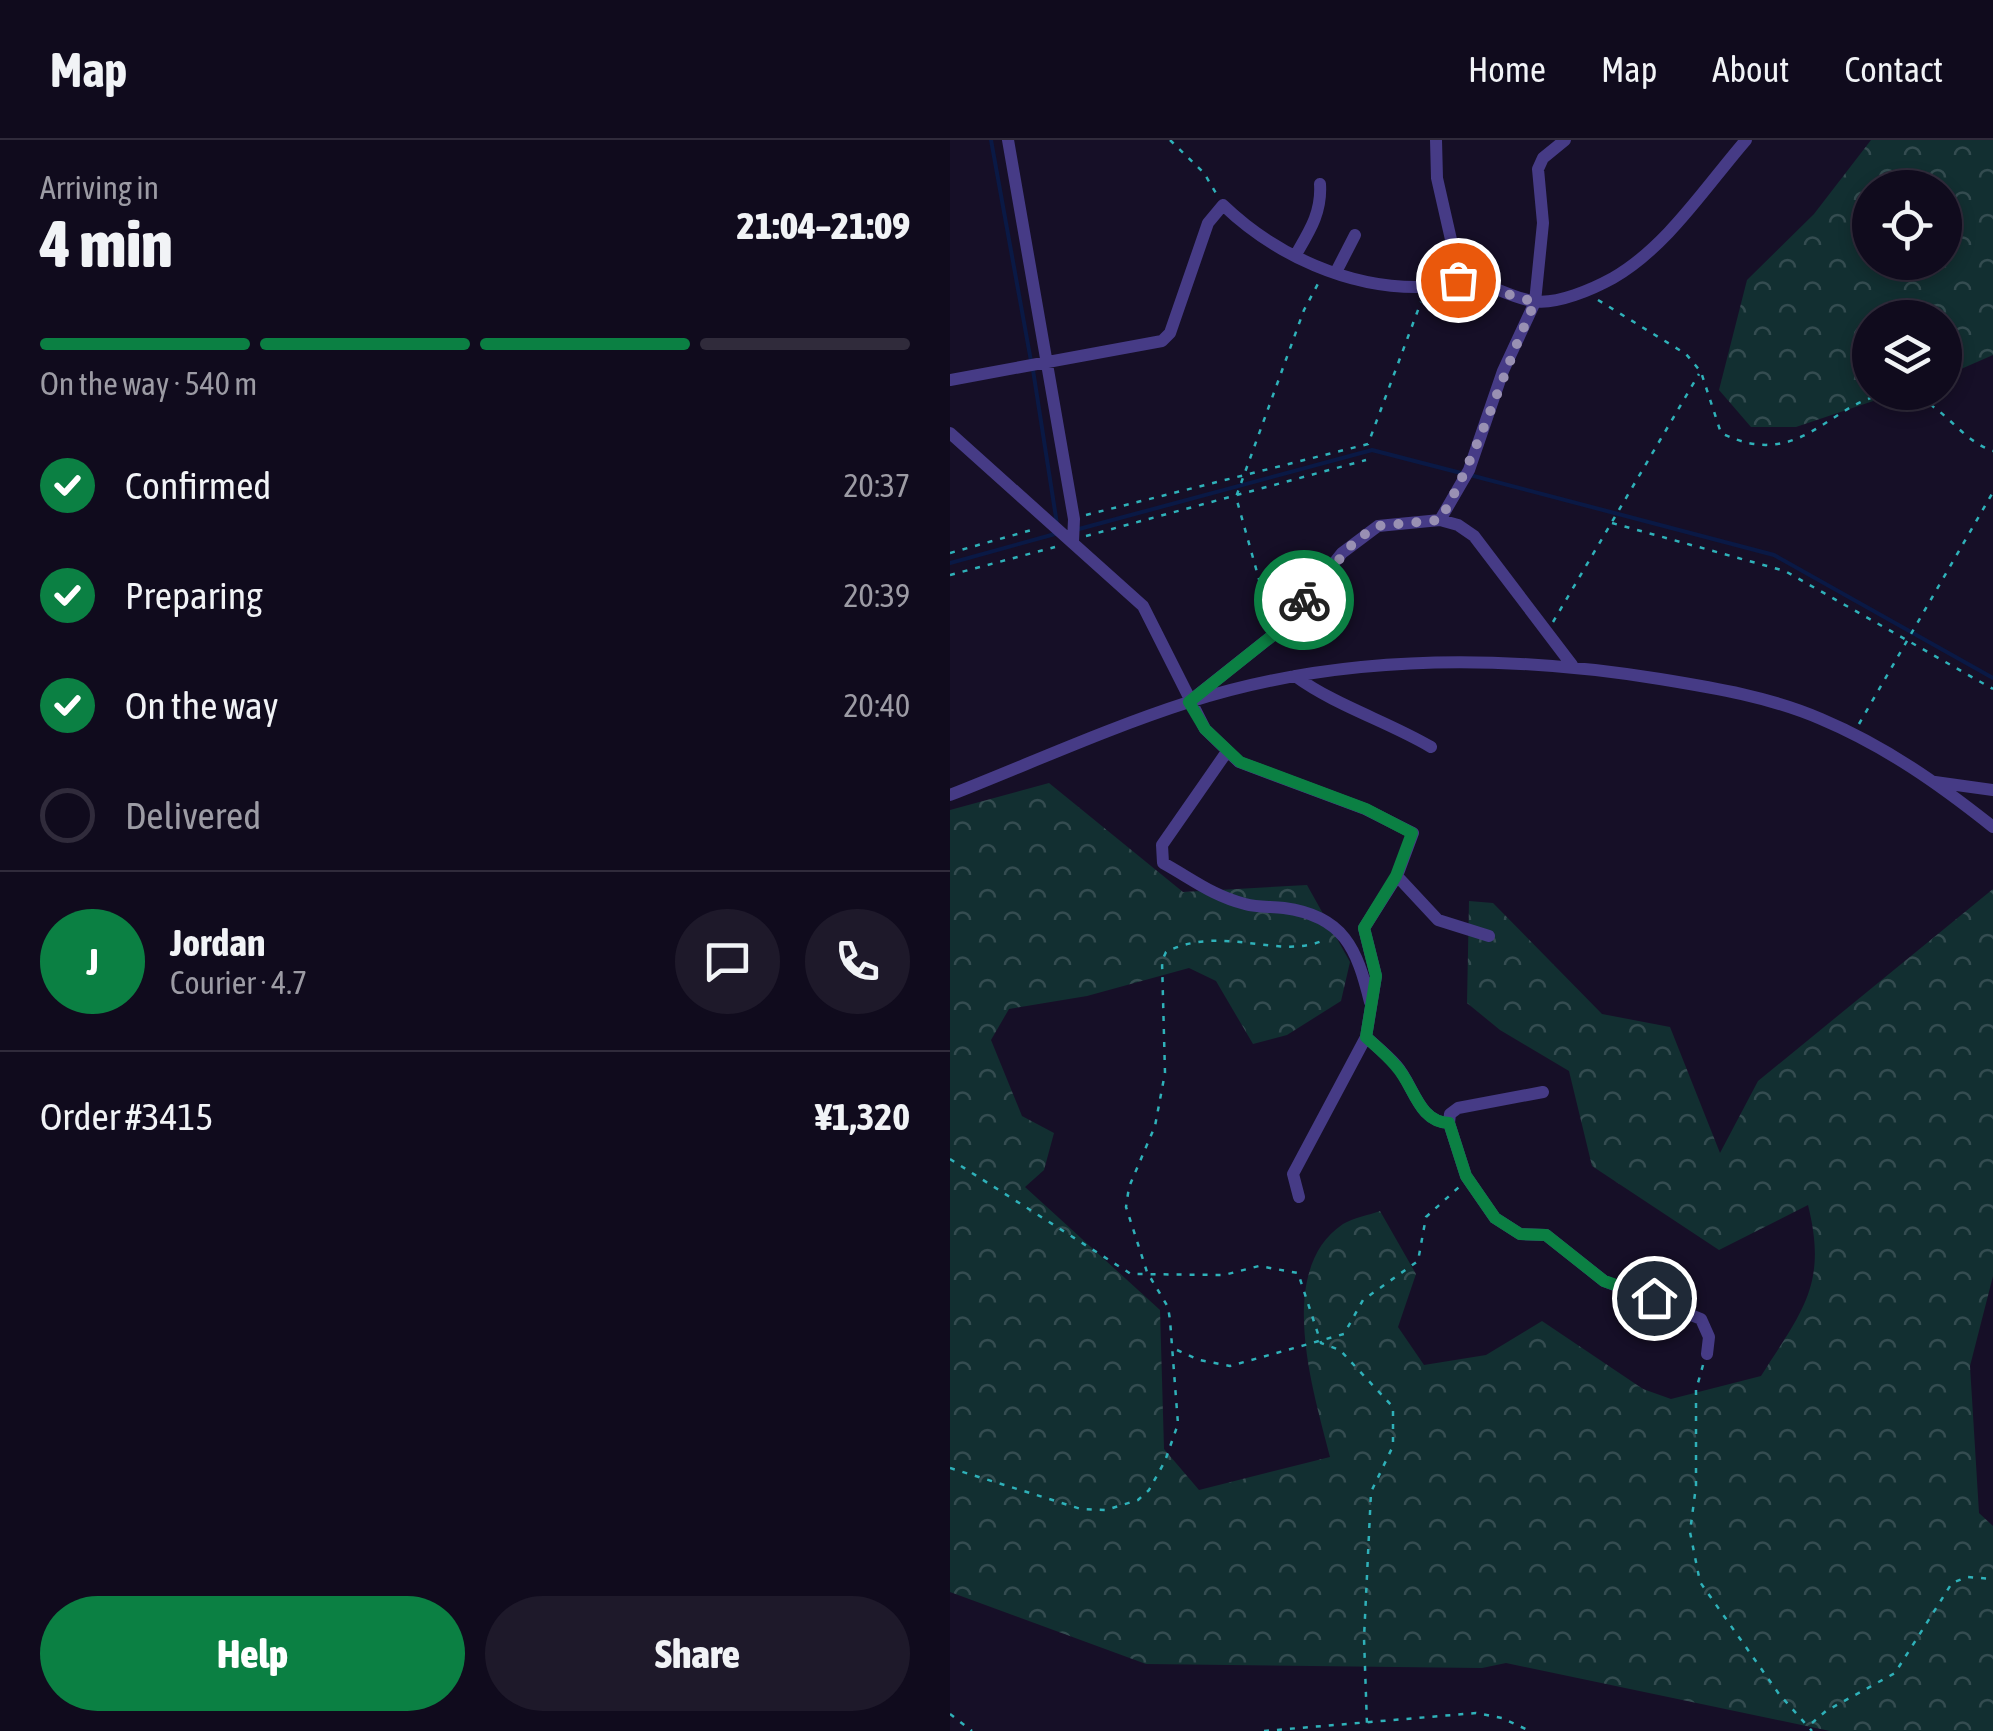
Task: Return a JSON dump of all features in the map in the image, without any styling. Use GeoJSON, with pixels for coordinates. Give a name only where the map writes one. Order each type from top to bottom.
{"type":"FeatureCollection","features":[{"type":"Feature","properties":{"kind":"street"},"geometry":{"type":"LineString","coordinates":[[1008,140],[1074,518],[1073,542]]}},
{"type":"Feature","properties":{"kind":"street"},"geometry":{"type":"LineString","coordinates":[[1436,140],[1437,178],[1452,244],[1451,279]]}},
{"type":"Feature","properties":{"kind":"street"},"geometry":{"type":"LineString","coordinates":[[1440,520],[1469,470],[1503,371],[1535,302],[1543,222],[1538,169],[1543,158],[1565,140]]}},
{"type":"Feature","properties":{"kind":"street"},"geometry":{"type":"LineString","coordinates":[[950,380],[1162,341],[1170,333],[1208,224],[1222,205],[1252,234],[1360,282],[1426,287],[1451,279],[1482,283],[1535,302],[1572,295],[1614,277],[1664,236],[1746,140]]}},
{"type":"Feature","properties":{"kind":"street"},"geometry":{"type":"LineString","coordinates":[[1295,256],[1322,201],[1320,184]]}},
{"type":"Feature","properties":{"kind":"street"},"geometry":{"type":"LineString","coordinates":[[1331,270],[1355,235]]}},
{"type":"Feature","properties":{"kind":"street"},"geometry":{"type":"LineString","coordinates":[[950,432],[1142,606],[1189,702],[1226,753],[1412,833],[1396,876],[1364,928],[1376,976],[1366,1037],[1293,1174],[1299,1197]]}},
{"type":"Feature","properties":{"kind":"street"},"geometry":{"type":"LineString","coordinates":[[1189,702],[1282,628],[1356,540],[1378,526],[1440,520],[1458,524],[1474,536],[1572,666]]}},
{"type":"Feature","properties":{"kind":"street"},"geometry":{"type":"LineString","coordinates":[[950,795],[1189,702],[1295,676],[1452,661],[1572,666],[1747,695],[1853,734],[1933,782],[1993,827]]}},
{"type":"Feature","properties":{"kind":"street"},"geometry":{"type":"LineString","coordinates":[[1295,676],[1319,694],[1395,725],[1431,747]]}},
{"type":"Feature","properties":{"kind":"street"},"geometry":{"type":"LineString","coordinates":[[1226,753],[1162,846],[1163,863],[1203,891],[1246,905],[1284,908],[1324,920],[1341,931],[1362,970],[1371,1004]]}},
{"type":"Feature","properties":{"kind":"street"},"geometry":{"type":"LineString","coordinates":[[1933,782],[1993,790]]}},
{"type":"Feature","properties":{"kind":"street"},"geometry":{"type":"LineString","coordinates":[[1396,876],[1438,920],[1460,931],[1489,936]]}},
{"type":"Feature","properties":{"kind":"street"},"geometry":{"type":"LineString","coordinates":[[1366,1037],[1398,1067],[1423,1112],[1439,1123],[1449,1123]]}},
{"type":"Feature","properties":{"kind":"street"},"geometry":{"type":"LineString","coordinates":[[1543,1092],[1458,1108],[1450,1114],[1449,1123],[1468,1180],[1495,1218],[1520,1234],[1546,1235],[1604,1281],[1701,1319],[1709,1337],[1706,1354]]}},
{"type":"Feature","properties":{"kind":"path"},"geometry":{"type":"LineString","coordinates":[[1170,140],[1204,173],[1222,205]]}},
{"type":"Feature","properties":{"kind":"path"},"geometry":{"type":"LineString","coordinates":[[1282,628],[1267,608],[1236,497],[1304,310],[1331,270]]}},
{"type":"Feature","properties":{"kind":"path"},"geometry":{"type":"LineString","coordinates":[[1074,518],[1368,444],[1426,287]]}},
{"type":"Feature","properties":{"kind":"path"},"geometry":{"type":"LineString","coordinates":[[1572,295],[1597,299],[1686,354],[1700,372],[1721,433],[1742,444],[1769,447],[1812,433],[1876,396],[1900,394],[1921,398],[1962,436],[1993,451]]}},
{"type":"Feature","properties":{"kind":"path"},"geometry":{"type":"LineString","coordinates":[[1548,632],[1700,372]]}},
{"type":"Feature","properties":{"kind":"path"},"geometry":{"type":"LineString","coordinates":[[950,575],[1366,460]]}},
{"type":"Feature","properties":{"kind":"path"},"geometry":{"type":"LineString","coordinates":[[1853,734],[1993,492]]}},
{"type":"Feature","properties":{"kind":"path"},"geometry":{"type":"LineString","coordinates":[[1612,523],[1785,571],[1993,689]]}},
{"type":"Feature","properties":{"kind":"path"},"geometry":{"type":"LineString","coordinates":[[950,553],[1054,524]]}},
{"type":"Feature","properties":{"kind":"path"},"geometry":{"type":"LineString","coordinates":[[950,1468],[1081,1509],[1106,1510],[1138,1500],[1156,1478],[1178,1424],[1171,1371],[1174,1349],[1168,1307],[1147,1272],[1126,1207],[1129,1187],[1155,1126],[1165,1073],[1167,1038],[1161,967],[1166,952],[1194,941],[1241,938],[1304,947],[1341,931]]}},
{"type":"Feature","properties":{"kind":"path"},"geometry":{"type":"LineString","coordinates":[[950,1159],[1002,1196],[1070,1232],[1132,1274],[1224,1275],[1259,1266],[1298,1273],[1321,1343]]}},
{"type":"Feature","properties":{"kind":"path"},"geometry":{"type":"LineString","coordinates":[[1174,1349],[1199,1360],[1230,1366],[1344,1334],[1363,1300],[1418,1260],[1426,1217],[1468,1180]]}},
{"type":"Feature","properties":{"kind":"path"},"geometry":{"type":"LineString","coordinates":[[1321,1343],[1340,1350],[1392,1407],[1392,1446],[1370,1492],[1364,1638],[1367,1725]]}},
{"type":"Feature","properties":{"kind":"path"},"geometry":{"type":"LineString","coordinates":[[1706,1354],[1696,1390],[1696,1486],[1690,1532],[1700,1582],[1780,1694],[1810,1724],[1812,1731]]}},
{"type":"Feature","properties":{"kind":"path"},"geometry":{"type":"LineString","coordinates":[[1810,1724],[1826,1710],[1896,1673],[1952,1583],[1967,1577],[1993,1579]]}},
{"type":"Feature","properties":{"kind":"path"},"geometry":{"type":"LineString","coordinates":[[1264,1731],[1476,1713],[1502,1718],[1530,1731]]}},
{"type":"Feature","properties":{"kind":"path"},"geometry":{"type":"LineString","coordinates":[[950,1714],[972,1731]]}},
{"type":"Feature","properties":{"kind":"green space"},"geometry":{"type":"Polygon","coordinates":[[[1871,140],[1993,140],[1993,355],[1962,369],[1962,300],[1852,300],[1852,408],[1796,427],[1751,427],[1719,390],[1747,280],[1814,214],[1871,140]]]}},
{"type":"Feature","properties":{"kind":"green space"},"geometry":{"type":"Polygon","coordinates":[[[1049,783],[1183,892],[1307,885],[1350,962],[1341,1001],[1287,1035],[1253,1044],[1216,981],[1189,968],[1087,996],[1009,1009],[991,1040],[1022,1116],[1054,1133],[1044,1170],[1025,1187],[1160,1310],[1164,1449],[1199,1490],[1330,1457],[1309,1367],[1304,1301],[1310,1271],[1322,1245],[1343,1224],[1356,1218],[1380,1211],[1416,1274],[1398,1327],[1424,1365],[1486,1355],[1542,1321],[1643,1389],[1671,1399],[1761,1376],[1799,1314],[1813,1277],[1815,1256],[1808,1205],[1719,1250],[1592,1166],[1569,1071],[1500,1030],[1467,1003],[1469,901],[1493,903],[1602,1014],[1670,1027],[1720,1153],[1758,1081],[1993,889],[1993,1276],[1970,1366],[1979,1513],[1993,1526],[1993,1731],[1830,1731],[1506,1663],[1482,1668],[1146,1664],[950,1592],[950,810],[1049,783]]]}},
{"type":"Feature","properties":{"kind":"waterway"},"geometry":{"type":"LineString","coordinates":[[991,140],[1031,361]]}},
{"type":"Feature","properties":{"kind":"waterway"},"geometry":{"type":"LineString","coordinates":[[1033,370],[1057,524]]}},
{"type":"Feature","properties":{"kind":"waterway"},"geometry":{"type":"LineString","coordinates":[[1079,529],[1372,450],[1461,473]]}},
{"type":"Feature","properties":{"kind":"waterway"},"geometry":{"type":"LineString","coordinates":[[1470,475],[1774,555],[1993,678]]}},
{"type":"Feature","properties":{"kind":"waterway"},"geometry":{"type":"LineString","coordinates":[[950,563],[1055,534]]}},
{"type":"Feature","properties":{"kind":"way so far"},"geometry":{"type":"LineString","coordinates":[[1304,600],[1342,553],[1378,526],[1440,520],[1469,470],[1503,371],[1535,302],[1482,283],[1458,280]]}},
{"type":"Feature","properties":{"kind":"route"},"geometry":{"type":"LineString","coordinates":[[1304,600],[1282,628],[1189,702],[1222,750],[1240,762],[1366,809],[1412,833],[1396,876],[1364,928],[1376,976],[1366,1037],[1398,1067],[1423,1112],[1439,1123],[1449,1123],[1466,1176],[1495,1218],[1520,1234],[1546,1235],[1604,1281],[1654,1298]]}}]}
